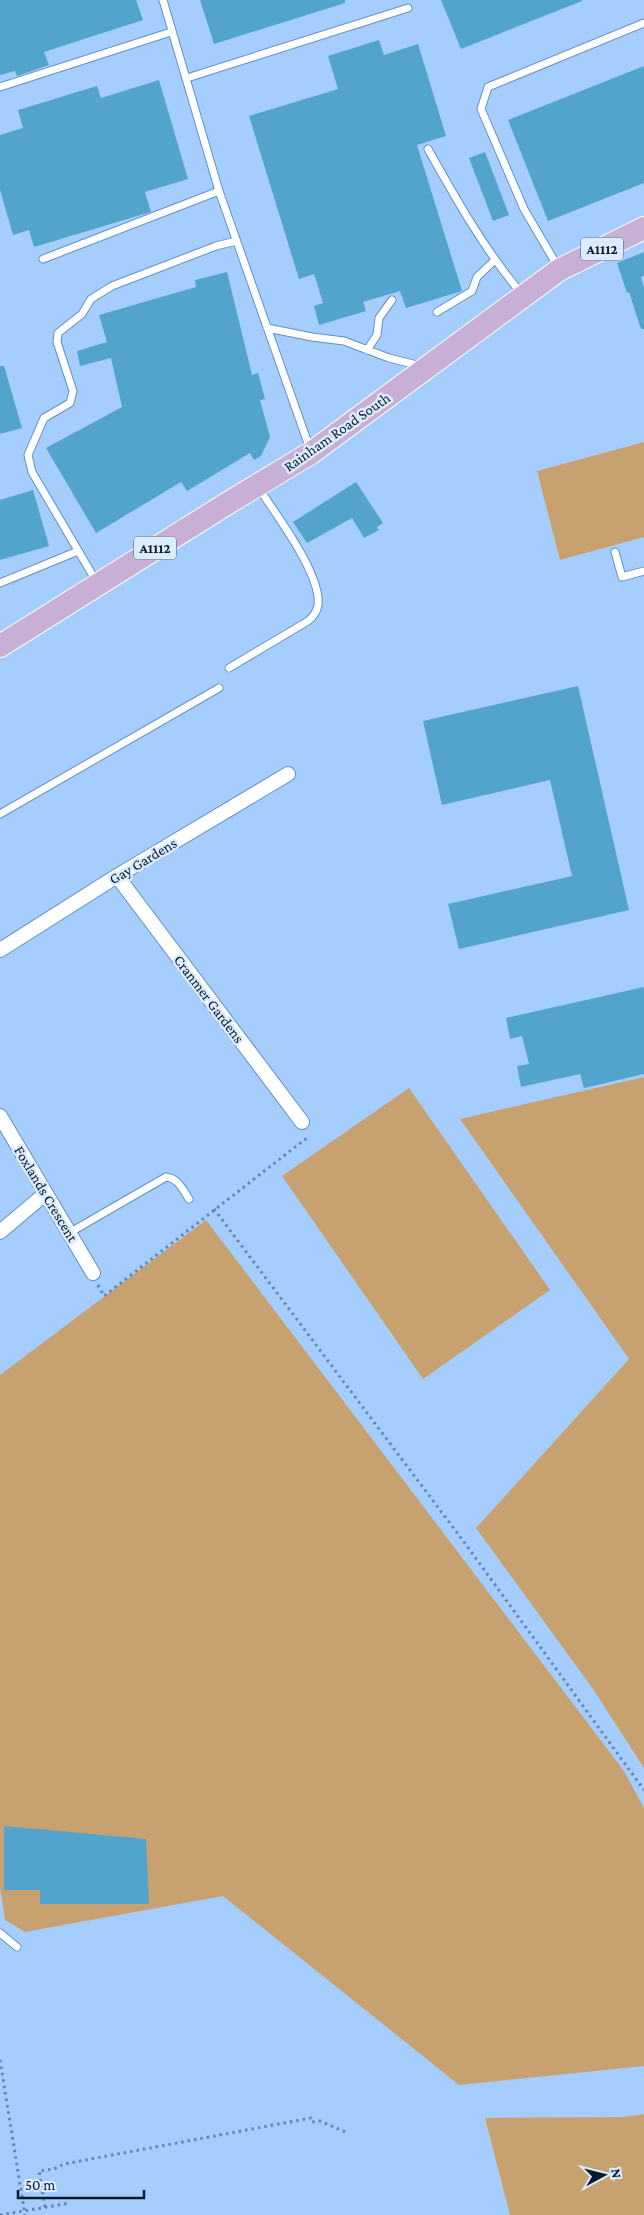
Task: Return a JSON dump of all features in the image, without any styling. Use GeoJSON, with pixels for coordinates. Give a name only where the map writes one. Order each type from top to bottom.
{"type":"FeatureCollection","features":[{"type":"Feature","properties":{"kind":"main road","name":"Rainham Road South"},"geometry":{"type":"LineString","coordinates":[[0,646],[256,485],[311,453],[525,297],[559,270],[644,228]]}},
{"type":"Feature","properties":{"kind":"street","name":"Gay Gardens"},"geometry":{"type":"LineString","coordinates":[[0,950],[117,876],[288,774]]}},
{"type":"Feature","properties":{"kind":"street","name":"Cranmer Gardens"},"geometry":{"type":"LineString","coordinates":[[117,876],[302,1122]]}},
{"type":"Feature","properties":{"kind":"street","name":"Foxlands Crescent"},"geometry":{"type":"LineString","coordinates":[[0,1116],[93,1273]]}},
{"type":"Feature","properties":{"kind":"street"},"geometry":{"type":"LineString","coordinates":[[0,1232],[45,1194]]}},
{"type":"Feature","properties":{"kind":"lane"},"geometry":{"type":"LineString","coordinates":[[163,0],[219,191],[311,453]]}},
{"type":"Feature","properties":{"kind":"lane"},"geometry":{"type":"LineString","coordinates":[[187,78],[408,8]]}},
{"type":"Feature","properties":{"kind":"lane"},"geometry":{"type":"LineString","coordinates":[[559,270],[524,209],[481,109],[488,87],[644,23]]}},
{"type":"Feature","properties":{"kind":"lane"},"geometry":{"type":"LineString","coordinates":[[0,87],[171,32]]}},
{"type":"Feature","properties":{"kind":"lane"},"geometry":{"type":"LineString","coordinates":[[428,149],[469,220],[495,260],[525,297]]}},
{"type":"Feature","properties":{"kind":"lane"},"geometry":{"type":"LineString","coordinates":[[43,259],[219,191]]}},
{"type":"Feature","properties":{"kind":"lane"},"geometry":{"type":"LineString","coordinates":[[98,584],[32,472],[28,455],[44,418],[70,403],[73,391],[57,342],[58,333],[82,314],[91,299],[112,286],[216,246],[236,241]]}},
{"type":"Feature","properties":{"kind":"lane"},"geometry":{"type":"LineString","coordinates":[[436,312],[472,290],[478,277],[495,260]]}},
{"type":"Feature","properties":{"kind":"lane"},"geometry":{"type":"LineString","coordinates":[[367,350],[377,335],[379,318],[392,300]]}},
{"type":"Feature","properties":{"kind":"lane"},"geometry":{"type":"LineString","coordinates":[[267,328],[344,341],[389,358],[428,368]]}},
{"type":"Feature","properties":{"kind":"lane"},"geometry":{"type":"LineString","coordinates":[[229,668],[308,622],[316,614],[318,605],[311,574],[293,541],[256,485]]}},
{"type":"Feature","properties":{"kind":"lane"},"geometry":{"type":"LineString","coordinates":[[0,583],[78,551]]}},
{"type":"Feature","properties":{"kind":"lane"},"geometry":{"type":"LineString","coordinates":[[615,552],[622,577],[644,571]]}},
{"type":"Feature","properties":{"kind":"lane"},"geometry":{"type":"LineString","coordinates":[[0,814],[219,688]]}},
{"type":"Feature","properties":{"kind":"lane"},"geometry":{"type":"LineString","coordinates":[[69,1233],[166,1177],[172,1177],[178,1182],[189,1199]]}},
{"type":"Feature","properties":{"kind":"lane"},"geometry":{"type":"LineString","coordinates":[[0,1933],[17,1947]]}},
{"type":"Feature","properties":{"kind":"path"},"geometry":{"type":"LineString","coordinates":[[93,1273],[104,1296],[312,1135],[302,1122]]}},
{"type":"Feature","properties":{"kind":"path"},"geometry":{"type":"LineString","coordinates":[[214,1209],[464,1542],[644,1790]]}},
{"type":"Feature","properties":{"kind":"path"},"geometry":{"type":"LineString","coordinates":[[0,2060],[25,2213]]}},
{"type":"Feature","properties":{"kind":"path"},"geometry":{"type":"LineString","coordinates":[[46,2207],[39,2171],[54,2169],[64,2164],[311,2118],[312,2122],[320,2121],[348,2133]]}},
{"type":"Feature","properties":{"kind":"path"},"geometry":{"type":"LineString","coordinates":[[0,2215],[25,2213],[70,2203]]}},
{"type":"Feature","properties":{"kind":"shaded area"},"geometry":{"type":"Polygon","coordinates":[[[644,442],[644,537],[560,560],[537,471],[644,442]]]}},
{"type":"Feature","properties":{"kind":"shaded area"},"geometry":{"type":"Polygon","coordinates":[[[644,1077],[644,1768],[593,1689],[476,1528],[629,1359],[460,1119],[644,1077]]]}},
{"type":"Feature","properties":{"kind":"shaded area"},"geometry":{"type":"Polygon","coordinates":[[[409,1088],[550,1290],[423,1379],[282,1176],[409,1088]]]}},
{"type":"Feature","properties":{"kind":"shaded area"},"geometry":{"type":"Polygon","coordinates":[[[206,1220],[624,1771],[644,1808],[644,2066],[459,2085],[223,1896],[25,1932],[5,1920],[0,1887],[0,1375],[206,1220]]]}},
{"type":"Feature","properties":{"kind":"shaded area"},"geometry":{"type":"Polygon","coordinates":[[[644,2114],[644,2215],[510,2215],[485,2118],[624,2117],[644,2114]]]}},
{"type":"Feature","properties":{"kind":"building"},"geometry":{"type":"Polygon","coordinates":[[[0,0],[136,0],[143,20],[44,52],[49,65],[17,76],[15,71],[0,75],[0,0]]]}},
{"type":"Feature","properties":{"kind":"building"},"geometry":{"type":"Polygon","coordinates":[[[200,0],[345,0],[345,3],[214,44],[200,0]]]}},
{"type":"Feature","properties":{"kind":"building"},"geometry":{"type":"Polygon","coordinates":[[[441,0],[582,0],[582,1],[461,49],[441,0]]]}},
{"type":"Feature","properties":{"kind":"building"},"geometry":{"type":"Polygon","coordinates":[[[379,40],[384,55],[418,44],[446,136],[417,145],[462,291],[406,308],[400,291],[363,302],[366,311],[319,325],[314,306],[323,303],[314,274],[299,279],[249,116],[338,89],[328,56],[379,40]]]}},
{"type":"Feature","properties":{"kind":"building"},"geometry":{"type":"Polygon","coordinates":[[[644,66],[644,183],[548,221],[508,120],[644,66]]]}},
{"type":"Feature","properties":{"kind":"building"},"geometry":{"type":"Polygon","coordinates":[[[159,80],[188,179],[145,192],[151,212],[34,247],[29,230],[13,235],[0,190],[0,135],[23,128],[18,110],[97,86],[101,98],[159,80]]]}},
{"type":"Feature","properties":{"kind":"building"},"geometry":{"type":"Polygon","coordinates":[[[485,152],[509,215],[493,221],[469,158],[485,152]]]}},
{"type":"Feature","properties":{"kind":"building"},"geometry":{"type":"Polygon","coordinates":[[[644,252],[644,276],[641,277],[644,288],[644,329],[641,329],[617,263],[644,252]]]}},
{"type":"Feature","properties":{"kind":"building"},"geometry":{"type":"Polygon","coordinates":[[[227,272],[252,375],[258,373],[265,399],[260,400],[270,437],[261,456],[254,460],[250,453],[187,491],[181,482],[96,533],[46,448],[122,407],[111,358],[80,366],[77,351],[107,342],[99,315],[196,287],[195,280],[227,272]]]}},
{"type":"Feature","properties":{"kind":"building"},"geometry":{"type":"Polygon","coordinates":[[[0,366],[4,366],[22,428],[0,434],[0,366]]]}},
{"type":"Feature","properties":{"kind":"building"},"geometry":{"type":"Polygon","coordinates":[[[356,482],[383,523],[377,527],[379,530],[364,538],[352,518],[307,543],[293,522],[356,482]]]}},
{"type":"Feature","properties":{"kind":"building"},"geometry":{"type":"Polygon","coordinates":[[[33,490],[49,546],[0,560],[0,500],[33,490]]]}},
{"type":"Feature","properties":{"kind":"building"},"geometry":{"type":"Polygon","coordinates":[[[578,686],[629,910],[459,949],[448,904],[572,876],[550,780],[442,805],[423,721],[578,686]]]}},
{"type":"Feature","properties":{"kind":"building"},"geometry":{"type":"Polygon","coordinates":[[[644,987],[644,1074],[584,1088],[580,1074],[521,1087],[517,1066],[529,1064],[522,1036],[510,1039],[506,1018],[644,987]]]}},
{"type":"Feature","properties":{"kind":"building"},"geometry":{"type":"Polygon","coordinates":[[[4,1826],[146,1839],[149,1904],[40,1904],[40,1890],[4,1890],[4,1826]]]}}]}
